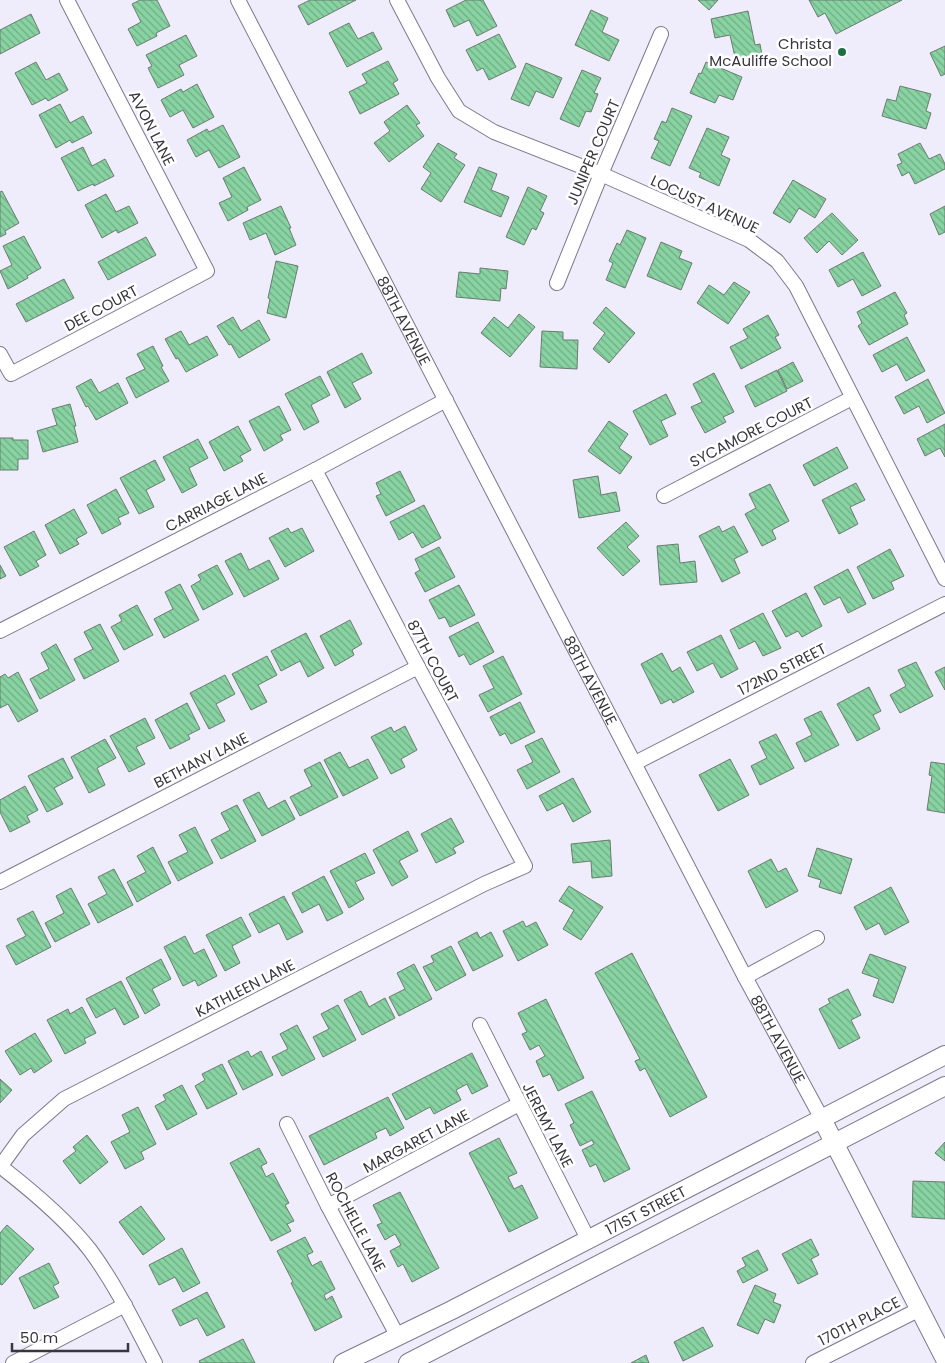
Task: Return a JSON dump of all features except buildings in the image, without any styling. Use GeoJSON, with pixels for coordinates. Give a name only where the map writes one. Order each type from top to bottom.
{"type":"FeatureCollection","features":[{"type":"Feature","properties":{"kind":"street","name":"AVON LANE"},"geometry":{"type":"LineString","coordinates":[[67,0],[207,271]]}},
{"type":"Feature","properties":{"kind":"street","name":"88TH AVENUE"},"geometry":{"type":"LineString","coordinates":[[238,0],[745,977],[822,1119],[945,1359]]}},
{"type":"Feature","properties":{"kind":"street","name":"LOCUST AVENUE"},"geometry":{"type":"LineString","coordinates":[[397,0],[438,78],[459,111],[494,132],[601,174],[749,240],[777,261],[796,286],[945,579]]}},
{"type":"Feature","properties":{"kind":"street","name":"JUNIPER COURT"},"geometry":{"type":"LineString","coordinates":[[557,283],[661,34]]}},
{"type":"Feature","properties":{"kind":"street","name":"DEE COURT"},"geometry":{"type":"LineString","coordinates":[[0,354],[11,374],[207,271]]}},
{"type":"Feature","properties":{"kind":"street","name":"SYCAMORE COURT"},"geometry":{"type":"LineString","coordinates":[[664,496],[852,398]]}},
{"type":"Feature","properties":{"kind":"street","name":"CARRIAGE LANE"},"geometry":{"type":"LineString","coordinates":[[0,631],[315,470],[446,400]]}},
{"type":"Feature","properties":{"kind":"street","name":"87TH COURT"},"geometry":{"type":"LineString","coordinates":[[315,470],[525,866]]}},
{"type":"Feature","properties":{"kind":"street","name":"172ND STREET"},"geometry":{"type":"LineString","coordinates":[[635,764],[945,604]]}},
{"type":"Feature","properties":{"kind":"street","name":"BETHANY LANE"},"geometry":{"type":"LineString","coordinates":[[0,882],[418,667]]}},
{"type":"Feature","properties":{"kind":"street","name":"KATHLEEN LANE"},"geometry":{"type":"LineString","coordinates":[[0,1166],[23,1135],[64,1099],[484,884],[525,866]]}},
{"type":"Feature","properties":{"kind":"street"},"geometry":{"type":"LineString","coordinates":[[745,977],[817,938]]}},
{"type":"Feature","properties":{"kind":"street","name":"JEREMY LANE"},"geometry":{"type":"LineString","coordinates":[[480,1025],[588,1239]]}},
{"type":"Feature","properties":{"kind":"street","name":"171ST STREET"},"geometry":{"type":"LineString","coordinates":[[343,1363],[397,1335],[452,1310],[945,1055]]}},
{"type":"Feature","properties":{"kind":"street","name":"171ST STREET"},"geometry":{"type":"LineString","coordinates":[[408,1363],[945,1086]]}},
{"type":"Feature","properties":{"kind":"street","name":"MARGARET LANE"},"geometry":{"type":"LineString","coordinates":[[328,1206],[519,1104]]}},
{"type":"Feature","properties":{"kind":"street","name":"ROCHELLE LANE"},"geometry":{"type":"LineString","coordinates":[[287,1124],[328,1206],[397,1335]]}},
{"type":"Feature","properties":{"kind":"street"},"geometry":{"type":"LineString","coordinates":[[0,1166],[50,1208],[89,1249],[125,1305],[155,1363]]}},
{"type":"Feature","properties":{"kind":"street"},"geometry":{"type":"LineString","coordinates":[[13,1363],[125,1305]]}},
{"type":"Feature","properties":{"kind":"street","name":"170TH PLACE"},"geometry":{"type":"LineString","coordinates":[[812,1363],[920,1309]]}},
{"type":"Feature","properties":{"kind":"place","name":"Christa McAuliffe School"},"geometry":{"type":"Point","coordinates":[842,52]}}]}
